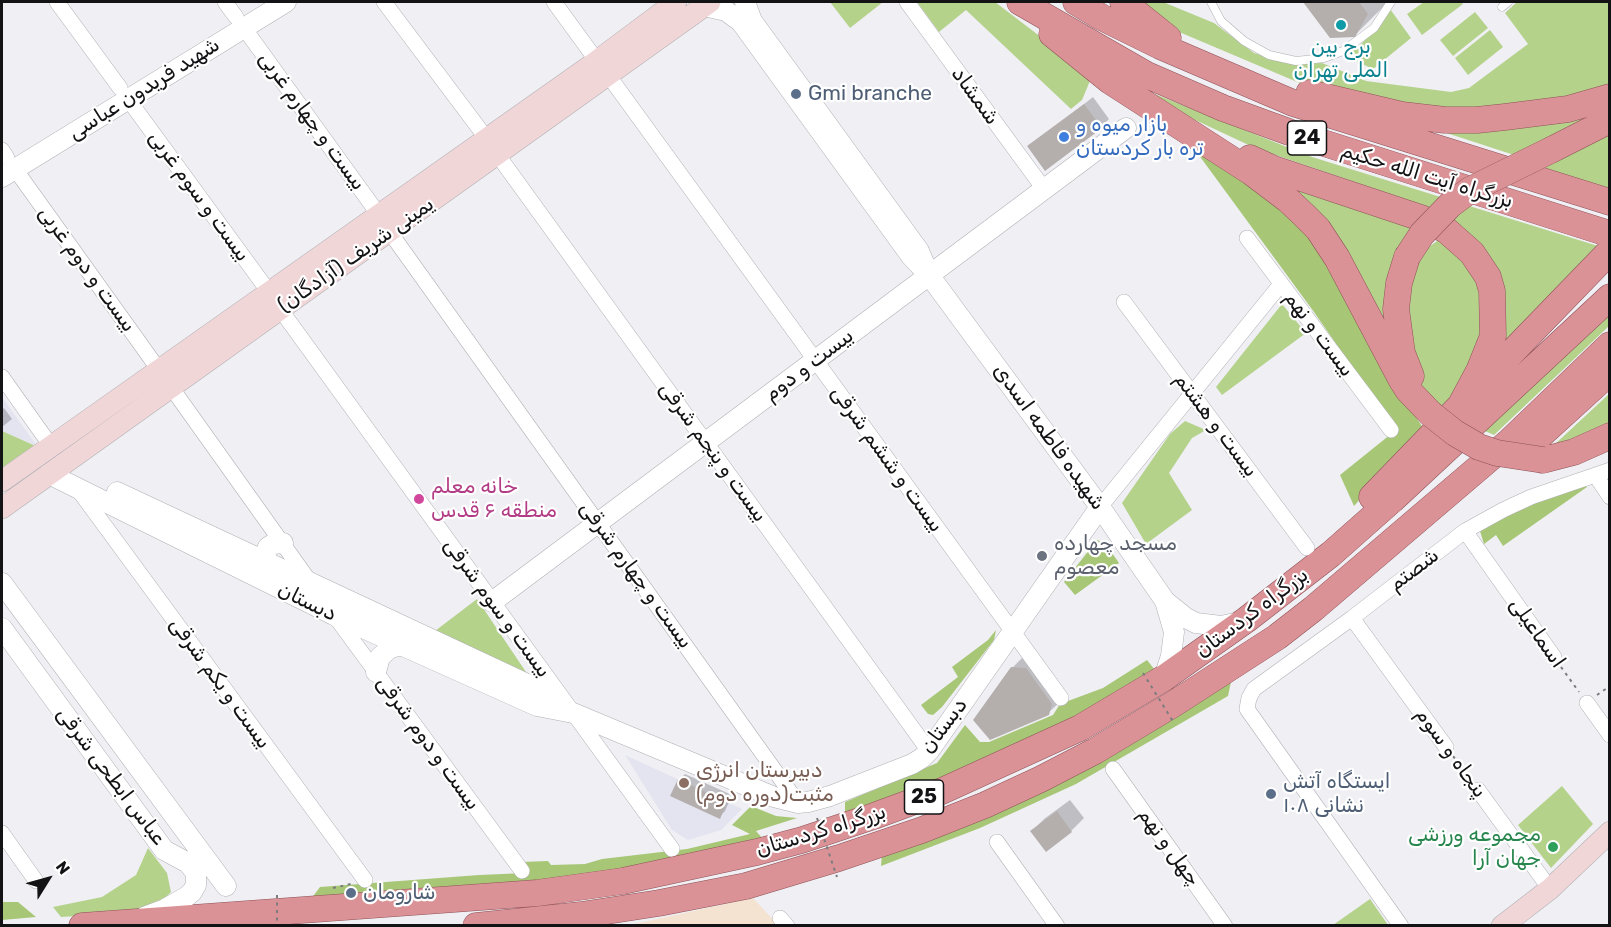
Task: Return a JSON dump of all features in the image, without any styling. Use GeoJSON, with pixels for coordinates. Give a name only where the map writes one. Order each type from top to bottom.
{"type":"FeatureCollection","features":[{"type":"Feature","properties":{"kind":"highway"},"geometry":{"type":"LineString","coordinates":[[1018,2],[1066,46],[1110,81],[1272,187],[1318,229],[1347,274],[1393,368],[1408,390],[1431,414],[1455,433],[1479,447],[1497,453],[1543,460],[1560,462],[1578,460],[1610,452]]}},
{"type":"Feature","properties":{"kind":"highway","name":"بزرگراه آیت الله حکیم"},"geometry":{"type":"LineString","coordinates":[[1018,2],[1147,75],[1223,108],[1289,132],[1610,234]]}},
{"type":"Feature","properties":{"kind":"highway","name":"بزرگراه آیت الله حکیم"},"geometry":{"type":"LineString","coordinates":[[1076,2],[1101,17],[1213,70],[1293,103],[1610,202]]}},
{"type":"Feature","properties":{"kind":"highway"},"geometry":{"type":"LineString","coordinates":[[1123,2],[1213,70],[1402,115],[1445,120],[1477,120],[1568,108],[1610,97]]}},
{"type":"Feature","properties":{"kind":"highway"},"geometry":{"type":"LineString","coordinates":[[1431,414],[1408,369],[1399,334],[1397,301],[1399,283],[1407,256],[1422,234],[1450,205],[1470,190],[1610,120]]}},
{"type":"Feature","properties":{"kind":"highway"},"geometry":{"type":"LineString","coordinates":[[1189,131],[1274,169],[1421,218],[1446,230],[1472,253],[1488,277],[1492,291],[1492,336],[1479,371],[1457,411]]}},
{"type":"Feature","properties":{"kind":"highway"},"geometry":{"type":"LineString","coordinates":[[1319,551],[1603,259]]}},
{"type":"Feature","properties":{"kind":"highway","name":"بزرگراه کردستان"},"geometry":{"type":"LineString","coordinates":[[82,926],[537,893],[623,880],[757,852],[874,816],[942,790],[1080,728],[1154,675],[1246,621],[1319,551],[1392,500],[1610,297]]}},
{"type":"Feature","properties":{"kind":"highway","name":"بزرگراه کردستان"},"geometry":{"type":"LineString","coordinates":[[476,926],[581,915],[746,886],[869,848],[985,805],[1095,751],[1223,673],[1277,637],[1313,609],[1510,441],[1610,345]]}},
{"type":"Feature","properties":{"kind":"highway"},"geometry":{"type":"LineString","coordinates":[[1386,548],[1429,530],[1474,494],[1610,372]]}},
{"type":"Feature","properties":{"kind":"highway"},"geometry":{"type":"LineString","coordinates":[[1543,460],[1574,452],[1610,436]]}},
{"type":"Feature","properties":{"kind":"main road","name":"یمینی شریف (آزادگان)"},"geometry":{"type":"LineString","coordinates":[[602,68],[676,2]]}},
{"type":"Feature","properties":{"kind":"main road","name":"یمینی شریف (آزادگان)"},"geometry":{"type":"LineString","coordinates":[[2,480],[51,446],[165,378],[602,68],[707,4]]}},
{"type":"Feature","properties":{"kind":"main road","name":"یمینی شریف (آزادگان)"},"geometry":{"type":"LineString","coordinates":[[2,507],[55,470],[165,378]]}},
{"type":"Feature","properties":{"kind":"main road"},"geometry":{"type":"LineString","coordinates":[[1502,926],[1550,889],[1610,832]]}},
{"type":"Feature","properties":{"kind":"street","name":"بیست و سوم غربی"},"geometry":{"type":"LineString","coordinates":[[57,2],[275,300]]}},
{"type":"Feature","properties":{"kind":"street","name":"بیست و پنجم شرقی"},"geometry":{"type":"LineString","coordinates":[[384,2],[492,146],[929,751]]}},
{"type":"Feature","properties":{"kind":"street","name":"بیست و ششم شرقی"},"geometry":{"type":"LineString","coordinates":[[554,2],[1060,698]]}},
{"type":"Feature","properties":{"kind":"street","name":"شمشاد"},"geometry":{"type":"LineString","coordinates":[[907,2],[1044,189]]}},
{"type":"Feature","properties":{"kind":"street","name":"شهید فریدون عباسی"},"geometry":{"type":"LineString","coordinates":[[5,163],[124,94],[235,15],[275,3]]}},
{"type":"Feature","properties":{"kind":"street","name":"شهیده فاطمه اسدی"},"geometry":{"type":"LineString","coordinates":[[707,4],[726,11],[745,13],[911,256],[929,275],[1100,507],[1166,601]]}},
{"type":"Feature","properties":{"kind":"street","name":"بیست و چهارم غربی"},"geometry":{"type":"LineString","coordinates":[[235,15],[384,223]]}},
{"type":"Feature","properties":{"kind":"street","name":"بیست و دوم"},"geometry":{"type":"LineString","coordinates":[[492,602],[1126,128]]}},
{"type":"Feature","properties":{"kind":"street","name":"بیست و دوم غربی"},"geometry":{"type":"LineString","coordinates":[[5,163],[165,378]]}},
{"type":"Feature","properties":{"kind":"street","name":"بیست و چهارم شرقی"},"geometry":{"type":"LineString","coordinates":[[384,223],[798,803]]}},
{"type":"Feature","properties":{"kind":"street","name":"بیست و نهم"},"geometry":{"type":"LineString","coordinates":[[1247,238],[1391,430]]}},
{"type":"Feature","properties":{"kind":"street"},"geometry":{"type":"LineString","coordinates":[[1100,507],[1281,284]]}},
{"type":"Feature","properties":{"kind":"street","name":"بیست و سوم شرقی"},"geometry":{"type":"LineString","coordinates":[[275,300],[672,849]]}},
{"type":"Feature","properties":{"kind":"street","name":"بیست و هشتم"},"geometry":{"type":"LineString","coordinates":[[1124,302],[1192,393],[1319,551]]}},
{"type":"Feature","properties":{"kind":"street"},"geometry":{"type":"LineString","coordinates":[[2,377],[51,446]]}},
{"type":"Feature","properties":{"kind":"street"},"geometry":{"type":"LineString","coordinates":[[165,378],[334,615]]}},
{"type":"Feature","properties":{"kind":"street","name":"دبستان"},"geometry":{"type":"LineString","coordinates":[[55,470],[76,487],[98,490],[334,615],[537,706],[573,713],[774,797],[798,803],[830,796],[912,765],[929,751],[1100,507]]}},
{"type":"Feature","properties":{"kind":"street","name":"دبستان"},"geometry":{"type":"LineString","coordinates":[[55,470],[268,562],[542,691],[573,713]]}},
{"type":"Feature","properties":{"kind":"street"},"geometry":{"type":"LineString","coordinates":[[1603,473],[1610,496]]}},
{"type":"Feature","properties":{"kind":"street","name":"شصتم"},"geometry":{"type":"LineString","coordinates":[[1401,926],[1247,709],[1249,698],[1254,689],[1466,531],[1531,497],[1603,473]]}},
{"type":"Feature","properties":{"kind":"street","name":"بیست و یکم شرقی"},"geometry":{"type":"LineString","coordinates":[[76,487],[364,880]]}},
{"type":"Feature","properties":{"kind":"street","name":"اسماعیلی"},"geometry":{"type":"LineString","coordinates":[[1466,531],[1554,657]]}},
{"type":"Feature","properties":{"kind":"street"},"geometry":{"type":"LineString","coordinates":[[268,562],[264,555],[268,547],[283,543]]}},
{"type":"Feature","properties":{"kind":"street","name":"عباس ابطحی شرقی"},"geometry":{"type":"LineString","coordinates":[[2,583],[226,886]]}},
{"type":"Feature","properties":{"kind":"street"},"geometry":{"type":"LineString","coordinates":[[1166,601],[1186,618],[1208,626],[1246,621]]}},
{"type":"Feature","properties":{"kind":"street"},"geometry":{"type":"LineString","coordinates":[[1154,675],[1172,656],[1174,632],[1166,601]]}},
{"type":"Feature","properties":{"kind":"street","name":"بیست و دوم شرقی"},"geometry":{"type":"LineString","coordinates":[[334,615],[522,872]]}},
{"type":"Feature","properties":{"kind":"street","name":"پنجاه و سوم"},"geometry":{"type":"LineString","coordinates":[[1352,618],[1446,747]]}},
{"type":"Feature","properties":{"kind":"street","name":"عباس ابطحی شرقی"},"geometry":{"type":"LineString","coordinates":[[2,628],[164,850],[188,862],[196,873],[196,885],[186,897],[165,909],[130,922]]}},
{"type":"Feature","properties":{"kind":"street"},"geometry":{"type":"LineString","coordinates":[[376,672],[380,657],[390,648],[402,645]]}},
{"type":"Feature","properties":{"kind":"street"},"geometry":{"type":"LineString","coordinates":[[1587,703],[1610,735]]}},
{"type":"Feature","properties":{"kind":"street","name":"چهل و نهم"},"geometry":{"type":"LineString","coordinates":[[1113,769],[1225,926]]}},
{"type":"Feature","properties":{"kind":"street","name":"پنجاه و سوم"},"geometry":{"type":"LineString","coordinates":[[1478,790],[1550,889]]}},
{"type":"Feature","properties":{"kind":"street"},"geometry":{"type":"LineString","coordinates":[[2,833],[36,881]]}},
{"type":"Feature","properties":{"kind":"street"},"geometry":{"type":"LineString","coordinates":[[164,850],[187,833]]}},
{"type":"Feature","properties":{"kind":"street"},"geometry":{"type":"LineString","coordinates":[[997,842],[1057,926]]}},
{"type":"Feature","properties":{"kind":"lane"},"geometry":{"type":"LineString","coordinates":[[1211,2],[1221,21],[1244,41],[1269,55],[1296,61],[1324,58],[1343,51],[1374,28],[1391,2]]}},
{"type":"Feature","properties":{"kind":"path","name":"اسماعیلی"},"geometry":{"type":"LineString","coordinates":[[1554,657],[1587,703]]}},
{"type":"Feature","properties":{"kind":"path"},"geometry":{"type":"LineString","coordinates":[[1154,675],[1174,723]]}},
{"type":"Feature","properties":{"kind":"path","name":"پنجاه و سوم"},"geometry":{"type":"LineString","coordinates":[[1446,747],[1478,790]]}},
{"type":"Feature","properties":{"kind":"path"},"geometry":{"type":"LineString","coordinates":[[817,818],[837,877]]}},
{"type":"Feature","properties":{"kind":"path"},"geometry":{"type":"LineString","coordinates":[[277,895],[277,926]]}},
{"type":"Feature","properties":{"kind":"shaded area"},"geometry":{"type":"Polygon","coordinates":[[[2,397],[37,446],[2,431],[2,397]]]}},
{"type":"Feature","properties":{"kind":"shaded area"},"geometry":{"type":"Polygon","coordinates":[[[625,755],[742,809],[721,830],[688,840],[672,830],[625,755]]]}},
{"type":"Feature","properties":{"kind":"shaded area"},"geometry":{"type":"Polygon","coordinates":[[[753,898],[778,925],[625,926],[753,898]]]}},
{"type":"Feature","properties":{"kind":"green space"},"geometry":{"type":"Polygon","coordinates":[[[830,2],[883,2],[850,28],[830,2]]]}},
{"type":"Feature","properties":{"kind":"green space"},"geometry":{"type":"Polygon","coordinates":[[[917,2],[995,2],[1092,76],[1082,100],[1071,109],[966,10],[939,32],[917,2]]]}},
{"type":"Feature","properties":{"kind":"green space"},"geometry":{"type":"Polygon","coordinates":[[[1139,2],[1163,2],[1214,23],[1254,53],[1292,64],[1322,63],[1366,81],[1451,92],[1469,88],[1528,44],[1505,13],[1517,2],[1609,2],[1609,88],[1503,109],[1442,109],[1309,87],[1165,26],[1139,2]]]}},
{"type":"Feature","properties":{"kind":"green space"},"geometry":{"type":"Polygon","coordinates":[[[1424,2],[1461,2],[1463,4],[1422,35],[1407,14],[1424,2]]]}},
{"type":"Feature","properties":{"kind":"green space"},"geometry":{"type":"Polygon","coordinates":[[[1390,9],[1411,38],[1373,69],[1343,55],[1361,44],[1390,9]]]}},
{"type":"Feature","properties":{"kind":"green space"},"geometry":{"type":"Polygon","coordinates":[[[1475,12],[1488,28],[1453,56],[1440,40],[1475,12]]]}},
{"type":"Feature","properties":{"kind":"green space"},"geometry":{"type":"Polygon","coordinates":[[[1490,30],[1503,47],[1468,75],[1455,58],[1490,30]]]}},
{"type":"Feature","properties":{"kind":"green space"},"geometry":{"type":"Polygon","coordinates":[[[1142,89],[1312,157],[1598,246],[1493,357],[1501,299],[1399,197],[1255,148],[1161,104],[1142,89]]]}},
{"type":"Feature","properties":{"kind":"green space"},"geometry":{"type":"Polygon","coordinates":[[[1609,107],[1514,155],[1416,123],[1609,107]]]}},
{"type":"Feature","properties":{"kind":"green space"},"geometry":{"type":"Polygon","coordinates":[[[1609,132],[1609,192],[1531,168],[1609,132]]]}},
{"type":"Feature","properties":{"kind":"green space"},"geometry":{"type":"Polygon","coordinates":[[[1190,143],[1292,217],[1319,248],[1387,375],[1424,429],[1354,506],[1340,475],[1396,430],[1314,312],[1190,143]]]}},
{"type":"Feature","properties":{"kind":"green space"},"geometry":{"type":"Polygon","coordinates":[[[1285,184],[1418,221],[1386,343],[1285,184]]]}},
{"type":"Feature","properties":{"kind":"green space"},"geometry":{"type":"Polygon","coordinates":[[[1444,236],[1472,263],[1490,319],[1448,418],[1426,394],[1414,373],[1408,297],[1418,265],[1430,246],[1444,236]]]}},
{"type":"Feature","properties":{"kind":"green space"},"geometry":{"type":"Polygon","coordinates":[[[1282,304],[1306,333],[1222,395],[1216,387],[1282,304]]]}},
{"type":"Feature","properties":{"kind":"green space"},"geometry":{"type":"Polygon","coordinates":[[[1609,312],[1609,326],[1494,435],[1485,431],[1609,312]]]}},
{"type":"Feature","properties":{"kind":"green space"},"geometry":{"type":"Polygon","coordinates":[[[1609,394],[1609,426],[1595,434],[1554,445],[1609,394]]]}},
{"type":"Feature","properties":{"kind":"green space"},"geometry":{"type":"Polygon","coordinates":[[[1185,421],[1206,430],[1192,438],[1169,473],[1192,510],[1146,544],[1122,503],[1170,434],[1185,421]]]}},
{"type":"Feature","properties":{"kind":"green space"},"geometry":{"type":"Polygon","coordinates":[[[2,431],[38,447],[2,472],[2,431]]]}},
{"type":"Feature","properties":{"kind":"green space"},"geometry":{"type":"Polygon","coordinates":[[[1584,483],[1587,487],[1503,546],[1496,535],[1484,544],[1480,531],[1536,501],[1584,483]]]}},
{"type":"Feature","properties":{"kind":"green space"},"geometry":{"type":"Polygon","coordinates":[[[1097,540],[1105,543],[1119,563],[1075,595],[1064,582],[1097,540]]]}},
{"type":"Feature","properties":{"kind":"green space"},"geometry":{"type":"Polygon","coordinates":[[[477,599],[528,675],[435,631],[477,599]]]}},
{"type":"Feature","properties":{"kind":"green space"},"geometry":{"type":"Polygon","coordinates":[[[996,630],[994,640],[942,707],[933,715],[928,714],[921,705],[958,677],[952,667],[988,640],[996,630]]]}},
{"type":"Feature","properties":{"kind":"green space"},"geometry":{"type":"Polygon","coordinates":[[[1147,660],[1155,670],[1107,701],[971,766],[845,817],[845,802],[937,763],[965,725],[980,742],[989,742],[1053,715],[1060,704],[1103,688],[1147,660]]]}},
{"type":"Feature","properties":{"kind":"green space"},"geometry":{"type":"Polygon","coordinates":[[[1232,677],[1228,696],[1076,784],[980,828],[881,866],[882,854],[1232,677]]]}},
{"type":"Feature","properties":{"kind":"green space","name":"مجموعه ورزشی جهان آرا"},"geometry":{"type":"Polygon","coordinates":[[[1562,786],[1593,824],[1551,868],[1518,825],[1562,786]]]}},
{"type":"Feature","properties":{"kind":"green space"},"geometry":{"type":"Polygon","coordinates":[[[751,806],[776,816],[797,818],[756,831],[763,839],[666,864],[553,881],[311,899],[320,887],[526,873],[521,862],[548,861],[551,865],[585,864],[602,859],[687,849],[750,834],[732,825],[751,806]]]}},
{"type":"Feature","properties":{"kind":"green space"},"geometry":{"type":"Polygon","coordinates":[[[148,848],[167,873],[171,892],[160,903],[138,912],[61,917],[53,907],[102,897],[136,875],[148,848]]]}},
{"type":"Feature","properties":{"kind":"green space"},"geometry":{"type":"Polygon","coordinates":[[[1370,899],[1388,925],[1333,925],[1370,899]]]}},
{"type":"Feature","properties":{"kind":"green space"},"geometry":{"type":"Polygon","coordinates":[[[2,902],[18,902],[36,917],[2,920],[2,902]]]}},
{"type":"Feature","properties":{"kind":"building","name":"برج بین الملی تهران"},"geometry":{"type":"Polygon","coordinates":[[[1303,2],[1359,2],[1368,14],[1355,37],[1330,38],[1303,2]]]}},
{"type":"Feature","properties":{"kind":"building","name":"بازار میوه و تره بار کردستان"},"geometry":{"type":"Polygon","coordinates":[[[1084,104],[1102,128],[1045,171],[1027,146],[1084,104]]]}},
{"type":"Feature","properties":{"kind":"building"},"geometry":{"type":"Polygon","coordinates":[[[1011,667],[1026,668],[1052,704],[1049,715],[990,740],[973,720],[1011,667]]]}},
{"type":"Feature","properties":{"kind":"building"},"geometry":{"type":"Polygon","coordinates":[[[678,779],[727,802],[720,819],[670,796],[678,779]]]}},
{"type":"Feature","properties":{"kind":"building"},"geometry":{"type":"Polygon","coordinates":[[[1057,811],[1072,832],[1046,852],[1030,831],[1057,811]]]}},
{"type":"Feature","properties":{"kind":"place","name":"برج بین الملی تهران"},"geometry":{"type":"Point","coordinates":[1341,25]}},
{"type":"Feature","properties":{"kind":"place","name":"Gmi branche"},"geometry":{"type":"Point","coordinates":[796,94]}},
{"type":"Feature","properties":{"kind":"place","name":"بازار میوه و تره بار کردستان"},"geometry":{"type":"Point","coordinates":[1064,137]}},
{"type":"Feature","properties":{"kind":"place","name":"خانه معلم منطقه ۶ قدس"},"geometry":{"type":"Point","coordinates":[419,499]}},
{"type":"Feature","properties":{"kind":"place","name":"مسجد چهارده معصوم"},"geometry":{"type":"Point","coordinates":[1042,556]}},
{"type":"Feature","properties":{"kind":"place","name":"دبیرستان انرژی مثبت(دوره دوم)"},"geometry":{"type":"Point","coordinates":[684,783]}},
{"type":"Feature","properties":{"kind":"place","name":"ایستگاه آتش نشانی ۱۰۸"},"geometry":{"type":"Point","coordinates":[1271,794]}},
{"type":"Feature","properties":{"kind":"place","name":"مجموعه ورزشی جهان آرا"},"geometry":{"type":"Point","coordinates":[1553,847]}},
{"type":"Feature","properties":{"kind":"place","name":"شارومان"},"geometry":{"type":"Point","coordinates":[351,893]}}]}
